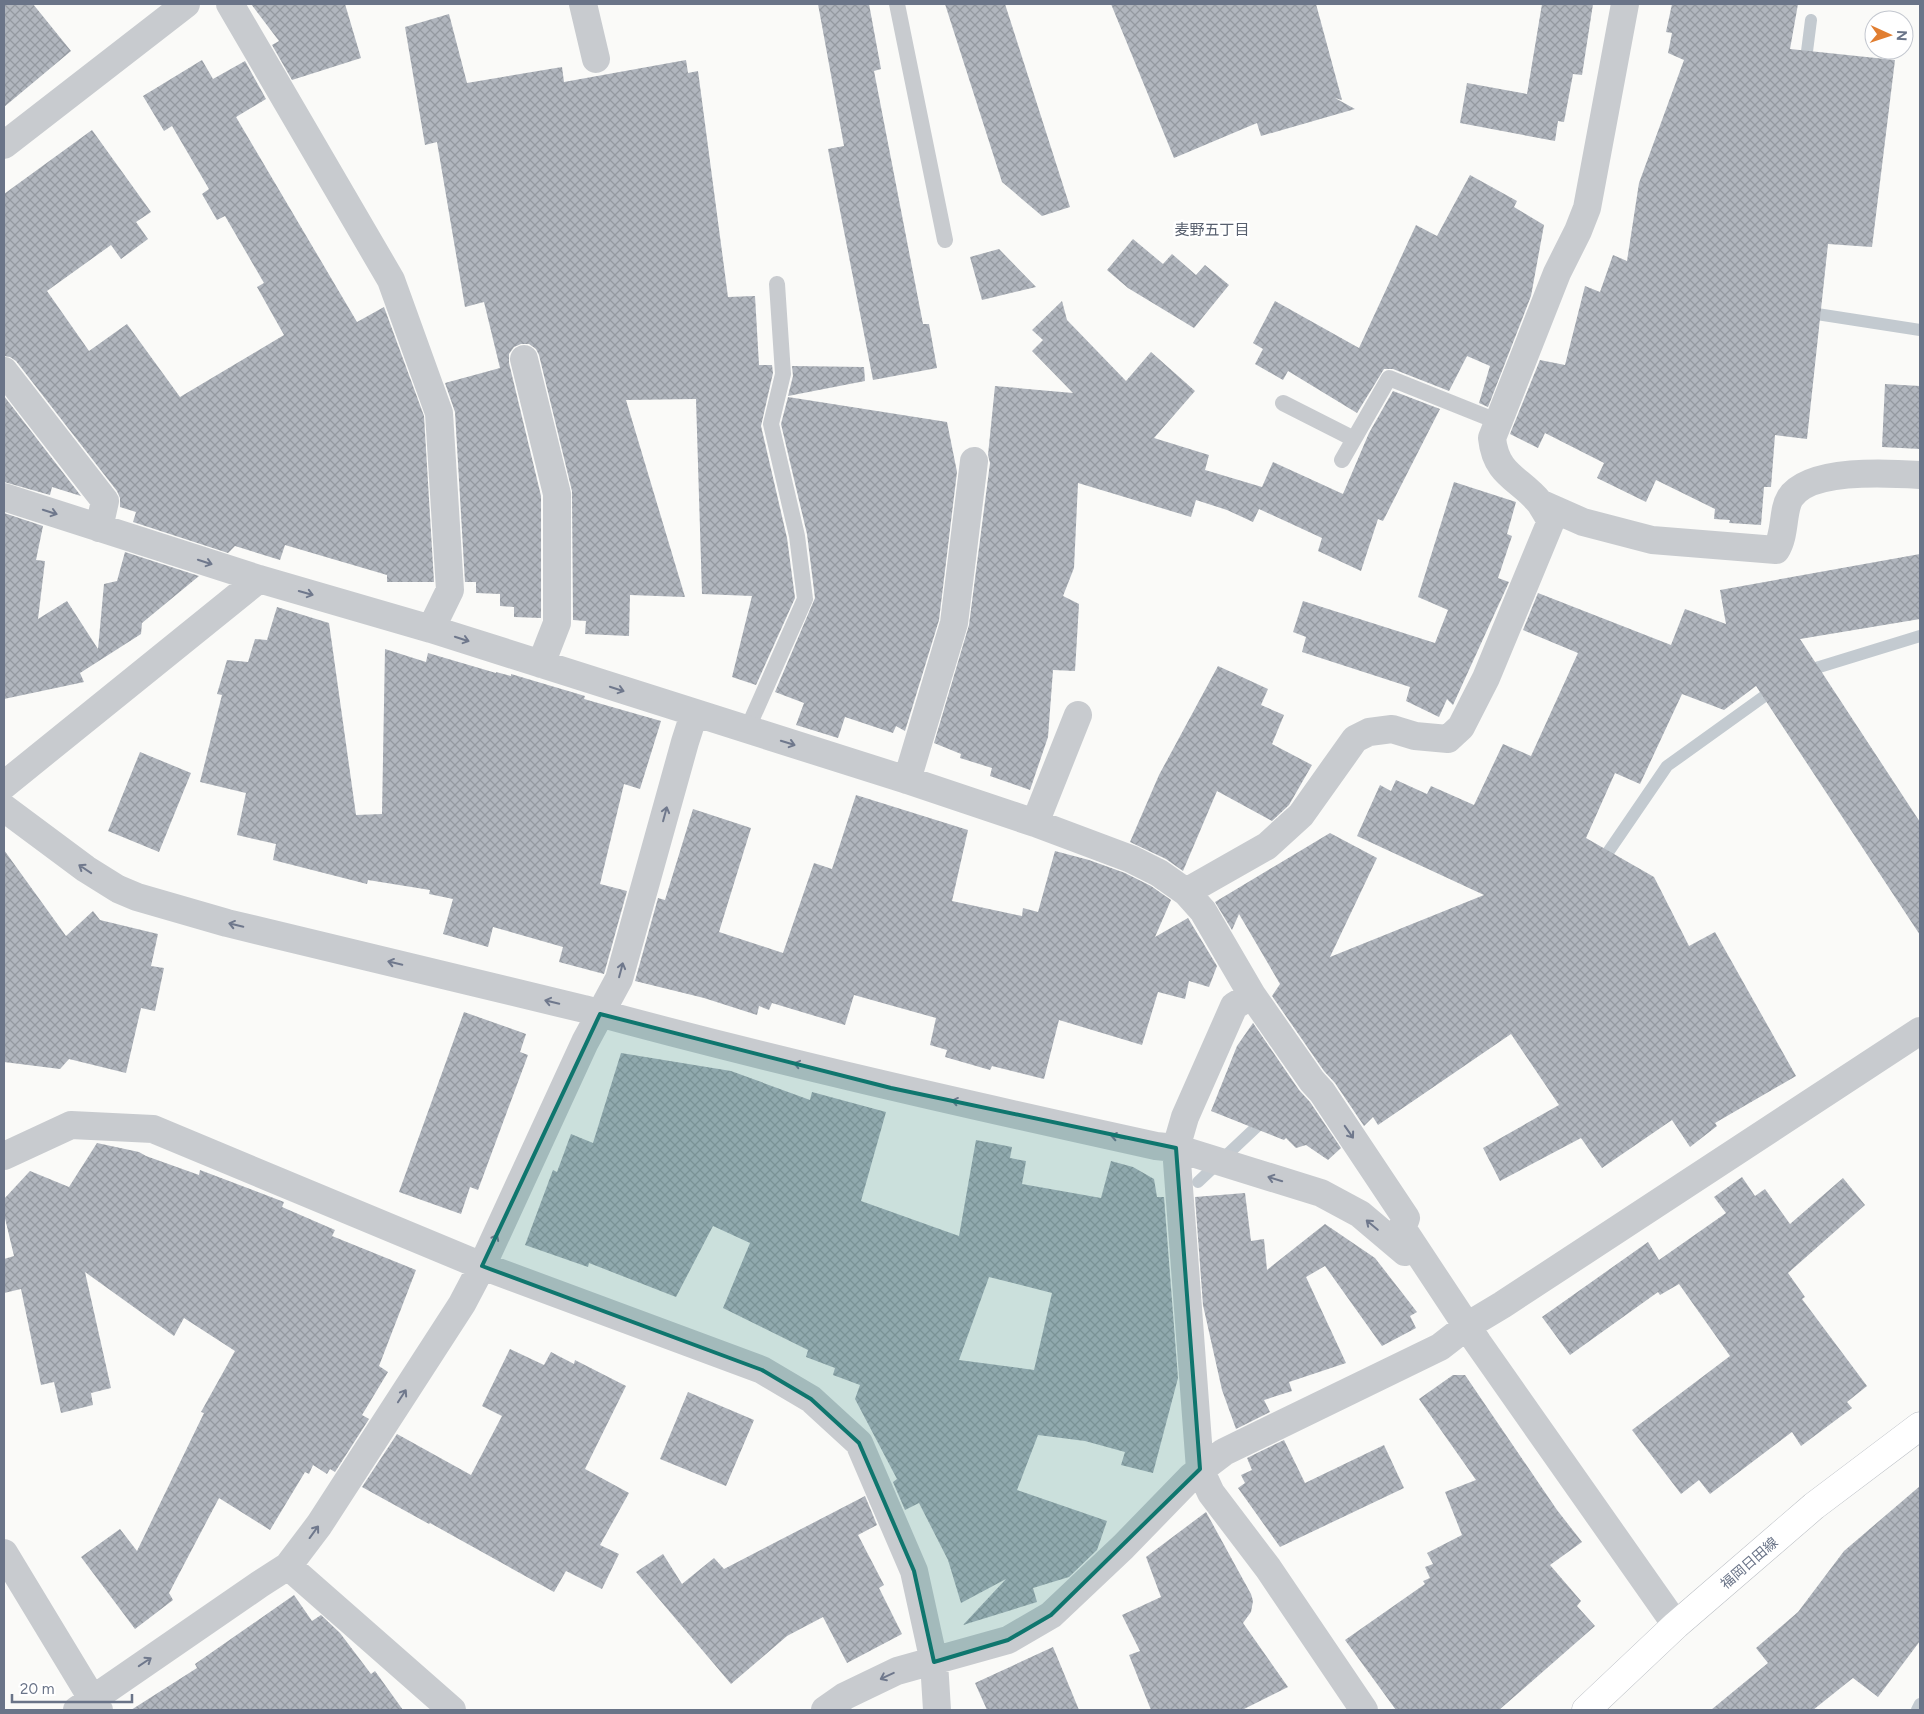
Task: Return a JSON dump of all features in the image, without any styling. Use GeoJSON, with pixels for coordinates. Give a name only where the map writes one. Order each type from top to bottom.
{"type":"FeatureCollection","features":[{"type":"Feature","properties":{"kind":"main road","name":"福岡日田線"},"geometry":{"type":"LineString","coordinates":[[1586,1710],[1676,1625],[1814,1506],[1920,1426]]}},
{"type":"Feature","properties":{"kind":"street"},"geometry":{"type":"LineString","coordinates":[[4,145],[186,4]]}},
{"type":"Feature","properties":{"kind":"street"},"geometry":{"type":"LineString","coordinates":[[230,4],[391,280],[439,412],[450,590],[431,629]]}},
{"type":"Feature","properties":{"kind":"street"},"geometry":{"type":"LineString","coordinates":[[584,4],[596,59]]}},
{"type":"Feature","properties":{"kind":"street"},"geometry":{"type":"LineString","coordinates":[[1186,892],[1268,846],[1300,815],[1355,739],[1369,732],[1392,729],[1415,736],[1448,738],[1460,727],[1486,678],[1551,520],[1540,503],[1505,471],[1494,450],[1492,438],[1553,282],[1578,232],[1587,208],[1625,4]]}},
{"type":"Feature","properties":{"kind":"street"},"geometry":{"type":"LineString","coordinates":[[524,359],[558,494],[557,623],[541,664]]}},
{"type":"Feature","properties":{"kind":"street"},"geometry":{"type":"LineString","coordinates":[[4,371],[105,501],[99,528]]}},
{"type":"Feature","properties":{"kind":"street"},"geometry":{"type":"LineString","coordinates":[[907,780],[954,623],[974,461]]}},
{"type":"Feature","properties":{"kind":"street"},"geometry":{"type":"LineString","coordinates":[[1540,503],[1583,522],[1652,540],[1776,550],[1782,536],[1789,499],[1806,484],[1822,479],[1861,474],[1920,475]]}},
{"type":"Feature","properties":{"kind":"street"},"geometry":{"type":"LineString","coordinates":[[4,497],[260,579],[431,629],[907,780],[1035,823],[1131,859],[1159,873],[1186,892],[1203,911],[1252,995],[1378,1173],[1406,1218],[1402,1228],[1405,1252],[1360,1214],[1321,1193],[1176,1148],[891,1088],[600,1014],[227,923],[137,897],[118,889],[86,869],[4,808]]}},
{"type":"Feature","properties":{"kind":"street"},"geometry":{"type":"LineString","coordinates":[[4,785],[260,579]]}},
{"type":"Feature","properties":{"kind":"street"},"geometry":{"type":"LineString","coordinates":[[4,1553],[89,1706],[252,1589],[288,1566],[324,1517],[451,1320],[482,1266],[600,1014],[619,979],[694,714]]}},
{"type":"Feature","properties":{"kind":"street"},"geometry":{"type":"LineString","coordinates":[[1035,823],[1078,715]]}},
{"type":"Feature","properties":{"kind":"street"},"geometry":{"type":"LineString","coordinates":[[1252,995],[1234,1006],[1185,1117],[1176,1148],[1200,1469],[1211,1492],[1268,1568],[1364,1710]]}},
{"type":"Feature","properties":{"kind":"street"},"geometry":{"type":"LineString","coordinates":[[825,1710],[845,1696],[897,1671],[1008,1640],[1051,1615],[1123,1547],[1200,1469],[1224,1452],[1440,1347],[1467,1326],[1502,1305],[1920,1031]]}},
{"type":"Feature","properties":{"kind":"street"},"geometry":{"type":"LineString","coordinates":[[4,1156],[71,1125],[153,1129],[482,1266],[762,1370],[811,1400],[859,1443],[914,1571],[934,1662],[937,1710]]}},
{"type":"Feature","properties":{"kind":"street"},"geometry":{"type":"LineString","coordinates":[[1402,1228],[1467,1326],[1676,1625]]}},
{"type":"Feature","properties":{"kind":"street"},"geometry":{"type":"LineString","coordinates":[[288,1566],[452,1710]]}},
{"type":"Feature","properties":{"kind":"lane"},"geometry":{"type":"LineString","coordinates":[[897,4],[945,240]]}},
{"type":"Feature","properties":{"kind":"lane"},"geometry":{"type":"LineString","coordinates":[[747,730],[805,599],[797,536],[771,424],[783,374],[777,284]]}},
{"type":"Feature","properties":{"kind":"lane"},"geometry":{"type":"LineString","coordinates":[[1342,460],[1390,378],[1498,422]]}},
{"type":"Feature","properties":{"kind":"lane"},"geometry":{"type":"LineString","coordinates":[[1283,403],[1354,439]]}},
{"type":"Feature","properties":{"kind":"highlighted area"},"geometry":{"type":"Polygon","coordinates":[[[600,1014],[891,1088],[1176,1148],[1200,1469],[1051,1615],[1008,1640],[934,1662],[914,1571],[859,1443],[811,1399],[762,1370],[482,1266],[600,1014]]]}},
{"type":"Feature","properties":{"kind":"building"},"geometry":{"type":"Polygon","coordinates":[[[4,4],[33,4],[71,51],[4,107],[4,4]]]}},
{"type":"Feature","properties":{"kind":"building"},"geometry":{"type":"Polygon","coordinates":[[[251,4],[345,4],[361,58],[292,80],[272,45],[279,41],[251,4]]]}},
{"type":"Feature","properties":{"kind":"building"},"geometry":{"type":"Polygon","coordinates":[[[818,4],[869,4],[881,69],[874,71],[923,324],[929,324],[937,368],[873,380],[828,149],[844,146],[818,4]]]}},
{"type":"Feature","properties":{"kind":"building"},"geometry":{"type":"Polygon","coordinates":[[[945,4],[1005,4],[1070,207],[1042,216],[1002,182],[945,4]]]}},
{"type":"Feature","properties":{"kind":"building"},"geometry":{"type":"Polygon","coordinates":[[[1111,4],[1316,4],[1342,100],[1335,98],[1355,109],[1261,136],[1257,123],[1174,158],[1111,4]]]}},
{"type":"Feature","properties":{"kind":"building"},"geometry":{"type":"Polygon","coordinates":[[[1542,4],[1593,4],[1582,75],[1573,74],[1564,122],[1558,121],[1555,141],[1460,123],[1467,83],[1527,94],[1542,4]]]}},
{"type":"Feature","properties":{"kind":"building"},"geometry":{"type":"Polygon","coordinates":[[[1672,4],[1798,4],[1790,49],[1864,57],[1864,60],[1895,60],[1872,247],[1828,244],[1807,439],[1775,435],[1771,487],[1764,487],[1761,525],[1729,523],[1730,520],[1714,519],[1715,509],[1656,480],[1646,502],[1597,478],[1604,463],[1545,433],[1538,448],[1510,434],[1540,360],[1565,365],[1585,286],[1600,292],[1613,255],[1627,261],[1639,183],[1684,60],[1668,53],[1672,33],[1666,32],[1672,4]]]}},
{"type":"Feature","properties":{"kind":"building"},"geometry":{"type":"Polygon","coordinates":[[[449,14],[467,83],[562,67],[564,82],[686,60],[688,73],[698,71],[728,297],[755,296],[759,365],[772,365],[773,373],[761,426],[787,538],[795,598],[756,685],[732,677],[752,596],[702,594],[696,399],[626,400],[685,597],[630,595],[629,636],[585,634],[586,621],[573,620],[572,491],[539,355],[536,349],[529,344],[521,344],[514,347],[509,354],[509,363],[541,496],[541,618],[514,617],[514,607],[500,606],[500,594],[476,593],[476,582],[465,582],[455,412],[445,383],[500,368],[484,302],[465,307],[437,142],[425,145],[405,27],[449,14]]]}},
{"type":"Feature","properties":{"kind":"building"},"geometry":{"type":"Polygon","coordinates":[[[202,60],[213,79],[245,61],[266,99],[236,117],[357,322],[384,307],[424,416],[434,582],[387,582],[387,575],[285,545],[280,560],[235,546],[228,553],[133,522],[136,512],[120,507],[120,498],[117,491],[16,361],[4,356],[4,194],[92,130],[151,212],[136,222],[148,239],[121,259],[111,245],[47,291],[89,351],[127,324],[180,397],[284,335],[257,287],[264,283],[225,216],[217,220],[202,194],[209,189],[172,126],[164,131],[143,96],[202,60]]]}},
{"type":"Feature","properties":{"kind":"building"},"geometry":{"type":"Polygon","coordinates":[[[1470,175],[1517,201],[1514,207],[1544,225],[1531,296],[1488,407],[1479,403],[1490,366],[1467,356],[1449,391],[1393,369],[1384,369],[1357,413],[1288,371],[1283,380],[1255,364],[1263,349],[1253,343],[1275,301],[1359,348],[1416,225],[1437,236],[1470,175]]]}},
{"type":"Feature","properties":{"kind":"building"},"geometry":{"type":"Polygon","coordinates":[[[1133,239],[1163,264],[1172,254],[1196,275],[1205,265],[1229,285],[1194,328],[1128,288],[1107,270],[1133,239]]]}},
{"type":"Feature","properties":{"kind":"building"},"geometry":{"type":"Polygon","coordinates":[[[999,249],[1036,287],[982,300],[970,257],[999,249]]]}},
{"type":"Feature","properties":{"kind":"building"},"geometry":{"type":"Polygon","coordinates":[[[1062,301],[1067,320],[1126,381],[1151,352],[1195,391],[1154,438],[1209,455],[1205,470],[1262,487],[1273,462],[1343,494],[1369,433],[1393,391],[1440,409],[1383,521],[1378,519],[1361,571],[1318,551],[1322,538],[1259,509],[1253,522],[1227,510],[1196,500],[1191,517],[1078,483],[1074,568],[1063,596],[1079,604],[1075,671],[1053,670],[1048,737],[1030,790],[990,776],[992,768],[960,758],[961,754],[934,743],[969,625],[990,463],[988,455],[995,386],[1073,393],[1032,351],[1043,340],[1032,330],[1062,301]]]}},
{"type":"Feature","properties":{"kind":"building"},"geometry":{"type":"Polygon","coordinates":[[[792,366],[864,367],[865,381],[788,396],[793,376],[792,366]]]}},
{"type":"Feature","properties":{"kind":"building"},"geometry":{"type":"Polygon","coordinates":[[[1885,384],[1920,386],[1920,449],[1882,447],[1885,384]]]}},
{"type":"Feature","properties":{"kind":"building"},"geometry":{"type":"Polygon","coordinates":[[[4,396],[81,496],[52,487],[50,495],[4,482],[4,396]]]}},
{"type":"Feature","properties":{"kind":"building"},"geometry":{"type":"Polygon","coordinates":[[[788,397],[947,422],[957,472],[939,620],[905,731],[896,726],[893,733],[845,717],[838,738],[796,725],[804,703],[775,692],[815,598],[807,534],[781,424],[788,397]]]}},
{"type":"Feature","properties":{"kind":"building"},"geometry":{"type":"Polygon","coordinates":[[[1454,482],[1516,502],[1507,534],[1512,536],[1498,578],[1509,582],[1453,705],[1447,699],[1439,717],[1406,701],[1410,687],[1302,652],[1306,637],[1293,632],[1303,601],[1435,643],[1448,610],[1418,597],[1454,482]]]}},
{"type":"Feature","properties":{"kind":"building"},"geometry":{"type":"Polygon","coordinates":[[[4,513],[43,526],[36,560],[45,561],[38,619],[67,601],[98,649],[104,584],[117,581],[125,552],[199,576],[142,623],[141,634],[80,673],[84,682],[4,699],[4,513]]]}},
{"type":"Feature","properties":{"kind":"building"},"geometry":{"type":"Polygon","coordinates":[[[1920,554],[1920,619],[1800,639],[1920,822],[1920,935],[1756,686],[1724,710],[1682,694],[1640,784],[1615,773],[1586,838],[1654,877],[1689,946],[1715,932],[1796,1076],[1715,1123],[1717,1126],[1690,1147],[1672,1120],[1602,1168],[1581,1138],[1500,1181],[1483,1148],[1559,1105],[1511,1034],[1378,1125],[1373,1117],[1364,1126],[1272,996],[1280,984],[1239,914],[1232,930],[1215,902],[1330,833],[1377,858],[1330,957],[1484,895],[1357,836],[1380,785],[1391,791],[1396,780],[1427,794],[1431,786],[1474,805],[1503,744],[1531,756],[1578,653],[1523,630],[1538,593],[1671,645],[1685,609],[1726,624],[1720,590],[1920,554]]]}},
{"type":"Feature","properties":{"kind":"building"},"geometry":{"type":"Polygon","coordinates":[[[277,607],[329,623],[356,815],[382,814],[385,649],[426,662],[428,653],[496,673],[511,676],[511,674],[585,696],[584,699],[661,721],[640,789],[624,784],[600,884],[627,891],[604,974],[559,962],[563,947],[493,927],[488,947],[443,934],[453,899],[429,894],[430,890],[368,880],[367,884],[273,860],[276,844],[237,835],[246,793],[200,782],[222,695],[217,694],[227,660],[248,662],[255,639],[267,640],[277,607]]]}},
{"type":"Feature","properties":{"kind":"building"},"geometry":{"type":"Polygon","coordinates":[[[1218,666],[1268,689],[1261,705],[1284,715],[1272,744],[1312,765],[1289,805],[1272,821],[1217,791],[1183,871],[1166,859],[1130,842],[1159,775],[1218,666]]]}},
{"type":"Feature","properties":{"kind":"building"},"geometry":{"type":"Polygon","coordinates":[[[140,752],[191,773],[159,852],[108,831],[140,752]]]}},
{"type":"Feature","properties":{"kind":"building"},"geometry":{"type":"Polygon","coordinates":[[[856,795],[968,830],[952,901],[1022,916],[1023,908],[1038,912],[1055,851],[1089,860],[1125,873],[1151,886],[1171,900],[1155,937],[1188,918],[1217,966],[1209,987],[1189,981],[1185,999],[1158,992],[1142,1045],[1059,1020],[1044,1079],[992,1066],[990,1070],[945,1057],[947,1050],[930,1045],[936,1018],[854,995],[845,1025],[772,1003],[769,1010],[759,1006],[757,1015],[704,998],[635,981],[658,898],[665,900],[693,809],[751,828],[719,932],[783,953],[814,863],[832,869],[856,795]]]}},
{"type":"Feature","properties":{"kind":"building"},"geometry":{"type":"Polygon","coordinates":[[[4,850],[66,936],[93,911],[100,920],[158,934],[151,966],[164,968],[155,1011],[141,1008],[126,1073],[69,1059],[60,1069],[4,1062],[4,850]]]}},
{"type":"Feature","properties":{"kind":"building"},"geometry":{"type":"Polygon","coordinates":[[[464,1012],[526,1034],[520,1052],[528,1055],[478,1190],[470,1187],[461,1214],[399,1192],[464,1012]]]}},
{"type":"Feature","properties":{"kind":"building"},"geometry":{"type":"Polygon","coordinates":[[[1253,1023],[1341,1148],[1328,1160],[1306,1145],[1296,1148],[1286,1138],[1284,1140],[1211,1111],[1237,1046],[1253,1023]]]}},
{"type":"Feature","properties":{"kind":"building"},"geometry":{"type":"Polygon","coordinates":[[[621,1053],[731,1071],[810,1100],[812,1092],[886,1112],[861,1201],[959,1236],[976,1140],[1012,1147],[1010,1158],[1026,1161],[1022,1184],[1101,1198],[1111,1161],[1133,1167],[1154,1179],[1157,1197],[1164,1197],[1178,1378],[1153,1473],[1121,1465],[1125,1452],[1085,1441],[1038,1435],[1017,1490],[1107,1521],[1097,1550],[1069,1577],[1033,1588],[1037,1602],[963,1625],[1006,1579],[961,1603],[948,1560],[919,1503],[905,1510],[893,1482],[897,1479],[855,1399],[860,1385],[833,1375],[835,1368],[806,1357],[808,1350],[723,1308],[750,1243],[713,1226],[676,1297],[589,1263],[588,1267],[525,1245],[553,1170],[557,1172],[571,1134],[593,1143],[621,1053]],[[989,1277],[959,1360],[1034,1370],[1052,1293],[989,1277]]]}},
{"type":"Feature","properties":{"kind":"building"},"geometry":{"type":"Polygon","coordinates":[[[97,1143],[139,1152],[199,1175],[200,1170],[284,1202],[282,1207],[335,1230],[332,1236],[416,1270],[379,1366],[388,1372],[362,1415],[369,1419],[335,1472],[330,1469],[327,1474],[313,1465],[309,1474],[305,1472],[270,1530],[219,1498],[169,1593],[173,1600],[135,1629],[81,1557],[120,1529],[137,1551],[204,1413],[201,1412],[235,1351],[184,1318],[174,1336],[85,1272],[111,1388],[91,1393],[93,1405],[61,1413],[54,1382],[41,1385],[21,1289],[4,1293],[4,1259],[14,1256],[4,1214],[4,1199],[30,1171],[69,1187],[97,1143]]]}},
{"type":"Feature","properties":{"kind":"building"},"geometry":{"type":"Polygon","coordinates":[[[1742,1177],[1755,1196],[1765,1189],[1790,1224],[1843,1178],[1865,1205],[1788,1273],[1805,1297],[1802,1299],[1867,1386],[1847,1402],[1852,1408],[1801,1446],[1792,1432],[1710,1494],[1699,1480],[1681,1494],[1632,1430],[1730,1356],[1679,1284],[1660,1295],[1658,1292],[1570,1355],[1542,1317],[1648,1242],[1659,1260],[1726,1213],[1714,1197],[1742,1177]]]}},
{"type":"Feature","properties":{"kind":"building"},"geometry":{"type":"Polygon","coordinates":[[[1245,1193],[1251,1241],[1264,1239],[1267,1270],[1325,1224],[1375,1258],[1417,1312],[1410,1316],[1416,1328],[1382,1346],[1325,1266],[1306,1277],[1346,1363],[1289,1382],[1292,1391],[1264,1400],[1270,1412],[1236,1429],[1222,1390],[1203,1305],[1195,1197],[1245,1193]]]}},
{"type":"Feature","properties":{"kind":"building"},"geometry":{"type":"Polygon","coordinates":[[[510,1349],[544,1365],[551,1352],[574,1364],[575,1360],[626,1386],[585,1469],[629,1493],[600,1545],[619,1554],[602,1589],[566,1571],[554,1592],[362,1487],[397,1434],[471,1475],[502,1416],[482,1406],[510,1349]]]}},
{"type":"Feature","properties":{"kind":"building"},"geometry":{"type":"Polygon","coordinates":[[[1453,1375],[1465,1375],[1557,1510],[1582,1542],[1550,1565],[1581,1601],[1577,1606],[1595,1626],[1499,1710],[1396,1710],[1345,1640],[1425,1584],[1423,1581],[1430,1578],[1425,1567],[1433,1564],[1427,1553],[1462,1535],[1445,1492],[1476,1480],[1419,1399],[1453,1375]]]}},
{"type":"Feature","properties":{"kind":"building"},"geometry":{"type":"Polygon","coordinates":[[[688,1392],[754,1420],[726,1486],[660,1459],[688,1392]]]}},
{"type":"Feature","properties":{"kind":"building"},"geometry":{"type":"Polygon","coordinates":[[[1284,1440],[1305,1483],[1384,1445],[1404,1488],[1280,1547],[1238,1488],[1245,1483],[1241,1475],[1252,1470],[1247,1458],[1284,1440]]]}},
{"type":"Feature","properties":{"kind":"building"},"geometry":{"type":"Polygon","coordinates":[[[1920,1486],[1920,1641],[1878,1697],[1853,1678],[1813,1710],[1711,1710],[1768,1663],[1756,1648],[1798,1612],[1844,1551],[1920,1486]]]}},
{"type":"Feature","properties":{"kind":"building"},"geometry":{"type":"Polygon","coordinates":[[[865,1496],[877,1525],[858,1535],[884,1585],[879,1588],[902,1634],[847,1663],[823,1617],[787,1636],[731,1684],[636,1572],[663,1554],[682,1584],[714,1558],[724,1569],[865,1496]]]}},
{"type":"Feature","properties":{"kind":"building"},"geometry":{"type":"Polygon","coordinates":[[[1206,1512],[1251,1594],[1253,1601],[1251,1612],[1243,1623],[1288,1687],[1242,1710],[1151,1710],[1129,1655],[1140,1651],[1122,1615],[1161,1597],[1146,1557],[1206,1512]]]}},
{"type":"Feature","properties":{"kind":"building"},"geometry":{"type":"Polygon","coordinates":[[[294,1595],[312,1621],[321,1615],[340,1633],[371,1674],[375,1671],[403,1710],[131,1710],[197,1668],[195,1664],[294,1595]]]}},
{"type":"Feature","properties":{"kind":"building"},"geometry":{"type":"Polygon","coordinates":[[[1053,1647],[1079,1710],[987,1710],[975,1683],[1053,1647]]]}},
{"type":"Feature","properties":{"kind":"waterway"},"geometry":{"type":"LineString","coordinates":[[1805,67],[1811,20]]}},
{"type":"Feature","properties":{"kind":"waterway"},"geometry":{"type":"LineString","coordinates":[[1804,312],[1920,330]]}},
{"type":"Feature","properties":{"kind":"waterway"},"geometry":{"type":"LineString","coordinates":[[1803,672],[1920,636]]}},
{"type":"Feature","properties":{"kind":"waterway"},"geometry":{"type":"LineString","coordinates":[[1600,864],[1667,766],[1777,687]]}},
{"type":"Feature","properties":{"kind":"waterway"},"geometry":{"type":"LineString","coordinates":[[1198,1182],[1267,1117]]}},
{"type":"Feature","properties":{"kind":"waterway"},"geometry":{"type":"LineString","coordinates":[[1917,1710],[1920,1704]]}},
{"type":"Feature","properties":{"kind":"district","name":"麦野五丁目"},"geometry":{"type":"Point","coordinates":[1212,230]}}]}
